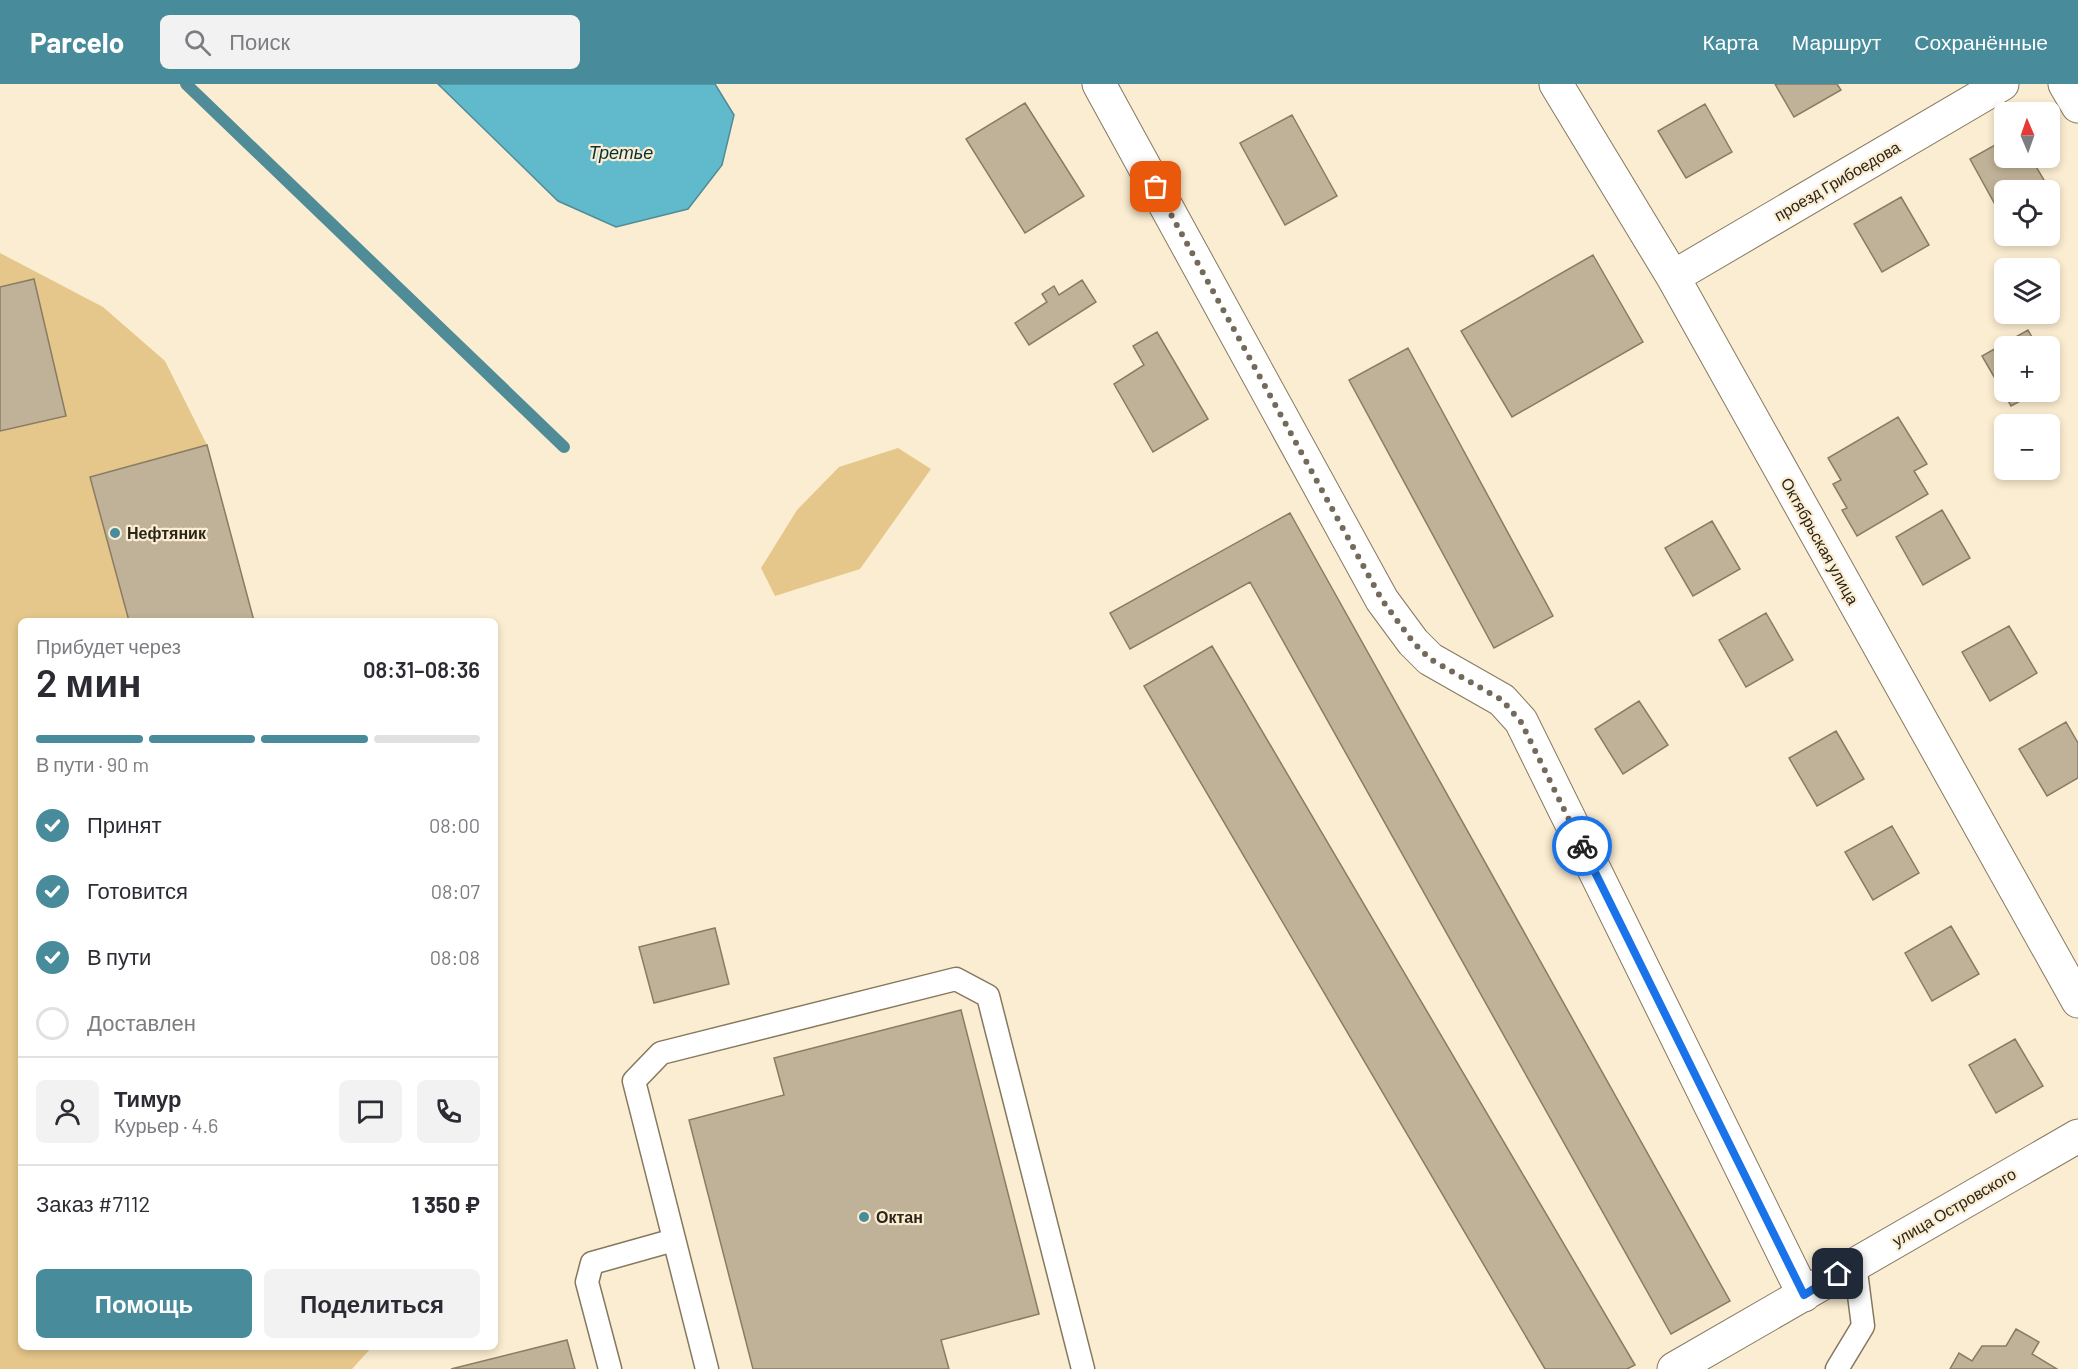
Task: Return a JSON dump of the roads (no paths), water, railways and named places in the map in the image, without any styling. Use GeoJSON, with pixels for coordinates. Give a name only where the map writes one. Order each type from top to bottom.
{"type":"FeatureCollection","features":[{"type":"Feature","properties":{"kind":"street"},"geometry":{"type":"LineString","coordinates":[[1099,84],[1382,600],[1413,642],[1430,659],[1502,700],[1521,722],[1804,1295]]}},
{"type":"Feature","properties":{"kind":"street","name":"Октябрьская улица"},"geometry":{"type":"LineString","coordinates":[[1556,84],[1672,277],[2078,1001]]}},
{"type":"Feature","properties":{"kind":"street","name":"проезд Грибоедова"},"geometry":{"type":"LineString","coordinates":[[1672,277],[2002,84]]}},
{"type":"Feature","properties":{"kind":"street"},"geometry":{"type":"LineString","coordinates":[[2065,84],[2078,106]]}},
{"type":"Feature","properties":{"kind":"street","name":"улица Островского"},"geometry":{"type":"LineString","coordinates":[[1674,1369],[2078,1136]]}},
{"type":"Feature","properties":{"kind":"lane"},"geometry":{"type":"LineString","coordinates":[[707,1369],[634,1081],[661,1053],[956,978],[988,996],[1083,1369]]}},
{"type":"Feature","properties":{"kind":"lane"},"geometry":{"type":"LineString","coordinates":[[610,1369],[587,1282],[592,1263],[674,1240]]}},
{"type":"Feature","properties":{"kind":"lane"},"geometry":{"type":"LineString","coordinates":[[1837,1369],[1863,1326],[1855,1264]]}},
{"type":"Feature","properties":{"kind":"lane"},"geometry":{"type":"LineString","coordinates":[[1849,1348],[1858,1369]]}},
{"type":"Feature","properties":{"kind":"water","name":"Третье"},"geometry":{"type":"Polygon","coordinates":[[[438,84],[715,84],[734,115],[722,165],[688,209],[616,227],[558,201],[438,84]]]}},
{"type":"Feature","properties":{"kind":"waterway"},"geometry":{"type":"LineString","coordinates":[[186,84],[564,447]]}},
{"type":"Feature","properties":{"kind":"place","name":"Нефтяник"},"geometry":{"type":"Point","coordinates":[115,533]}},
{"type":"Feature","properties":{"kind":"place","name":"Октан"},"geometry":{"type":"Point","coordinates":[864,1217]}}]}
